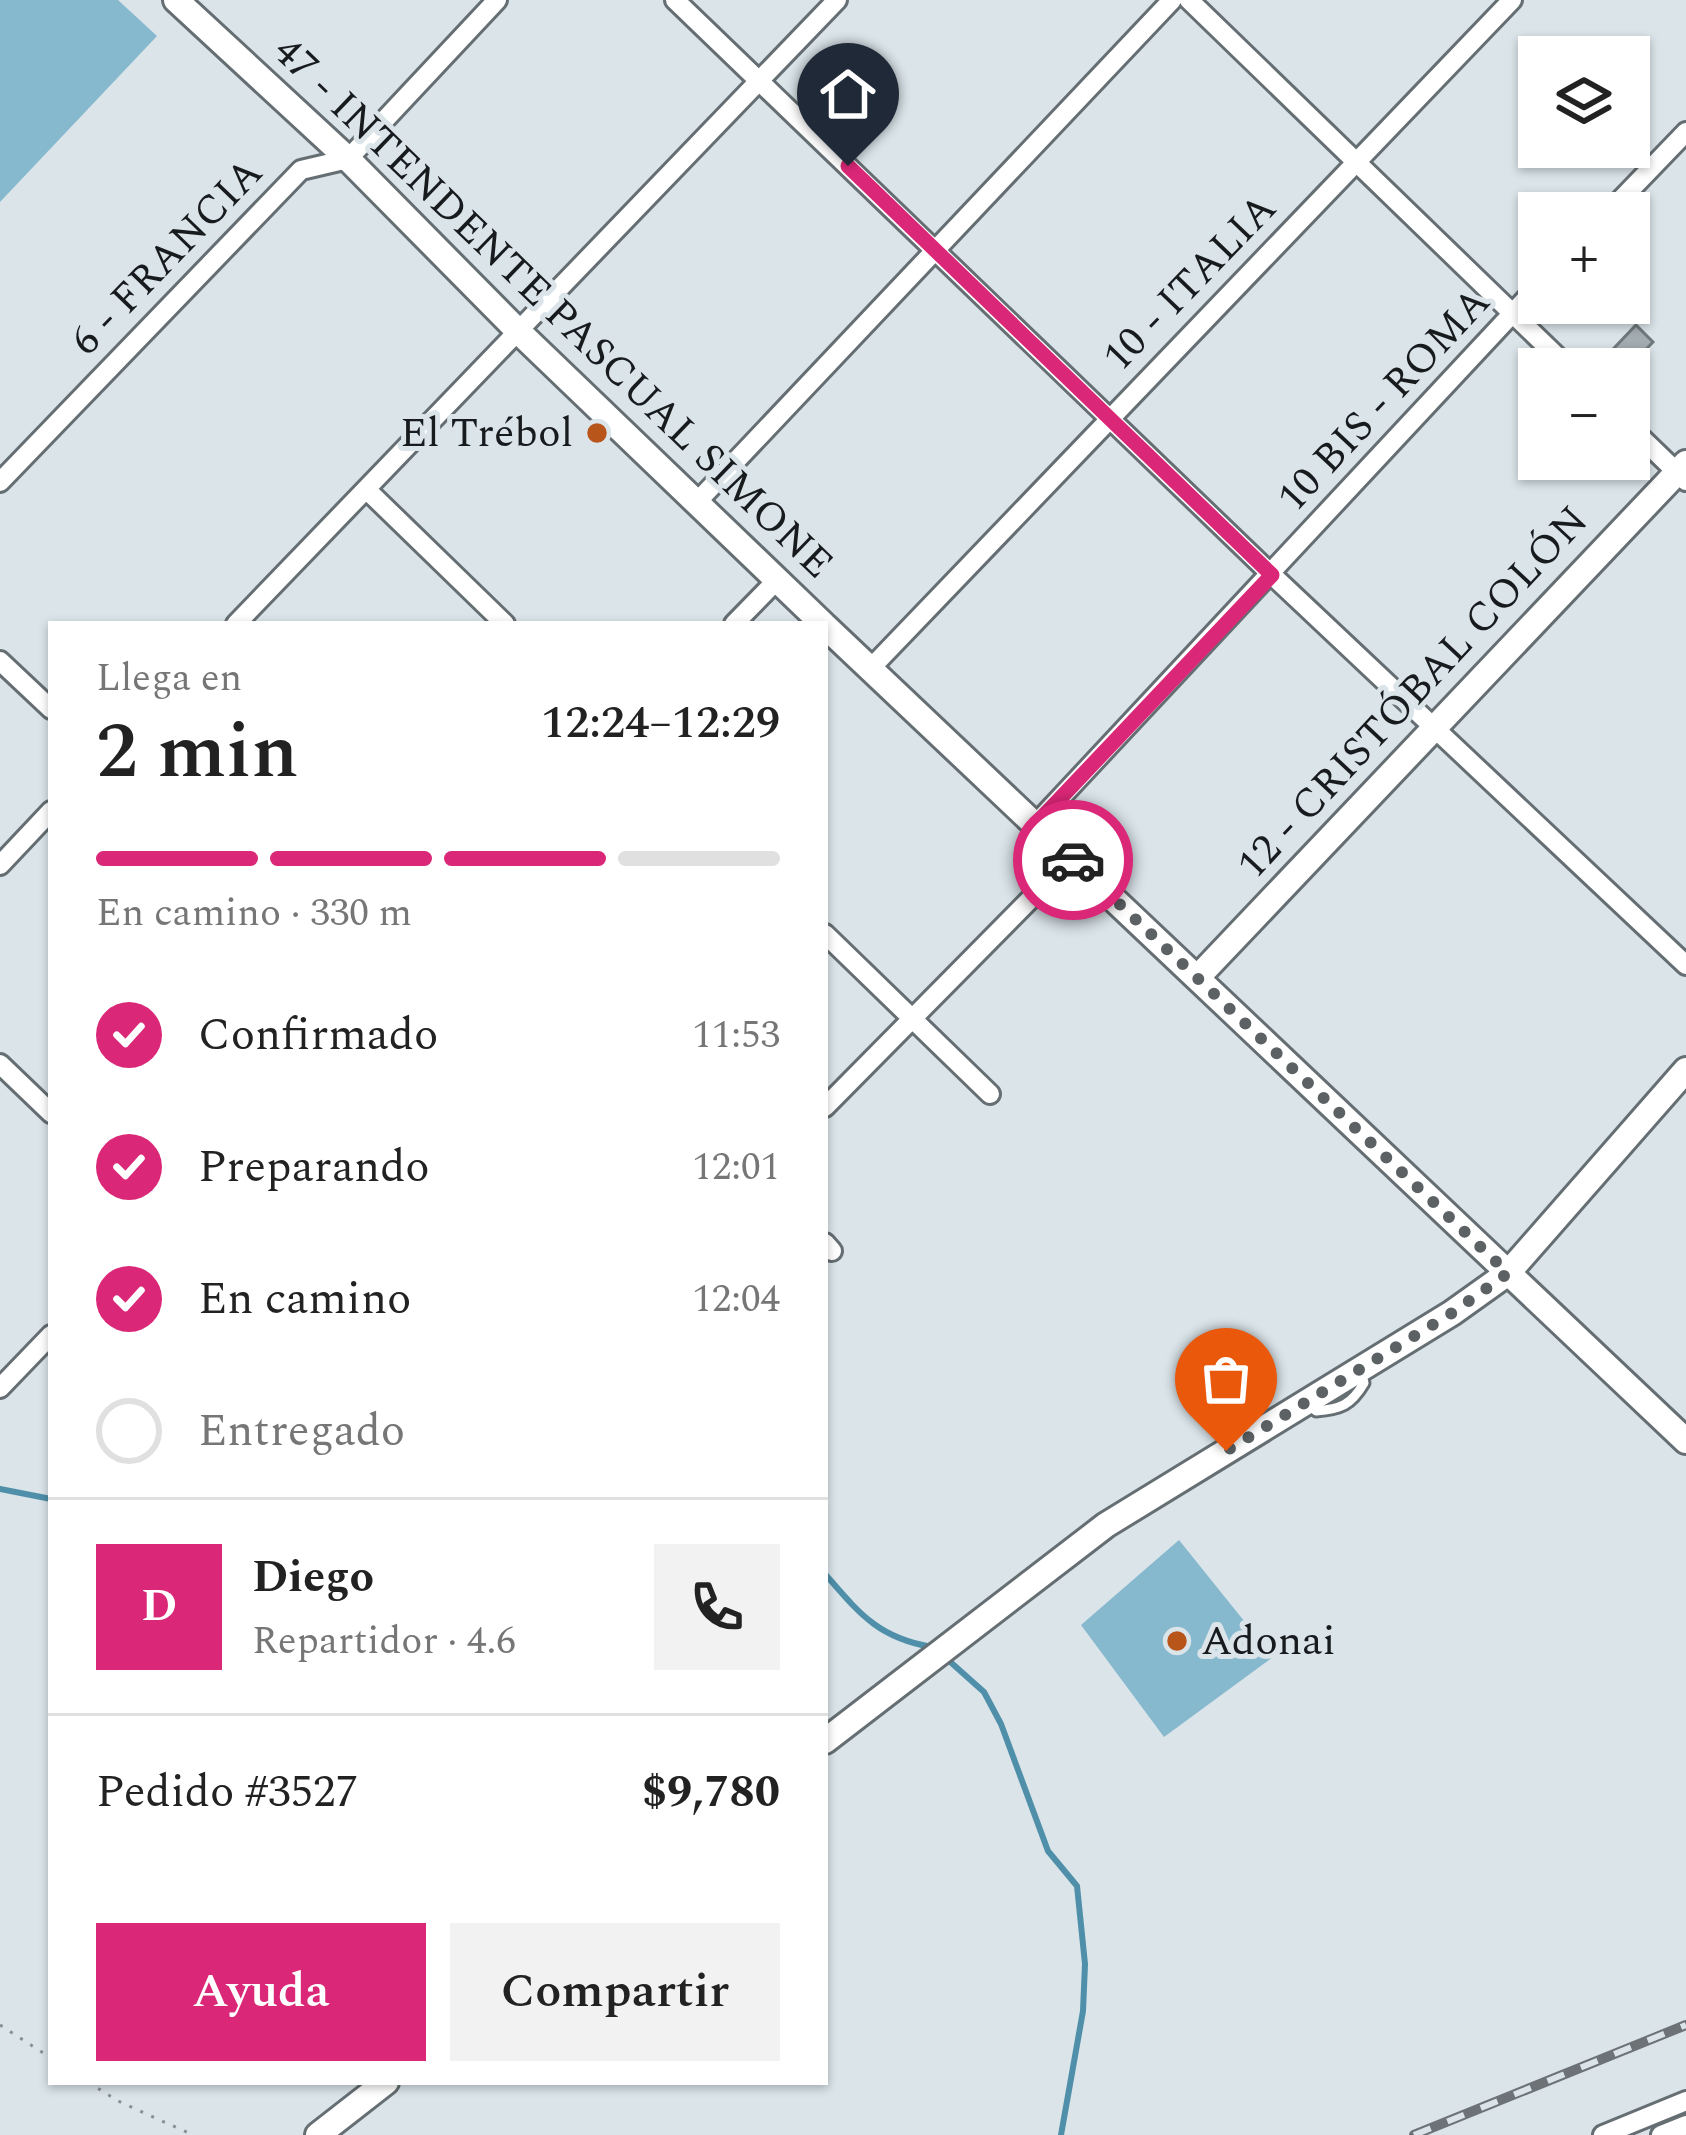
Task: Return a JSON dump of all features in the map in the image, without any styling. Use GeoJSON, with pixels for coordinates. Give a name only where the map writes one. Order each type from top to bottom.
{"type":"FeatureCollection","features":[{"type":"Feature","properties":{"kind":"street","name":"47 - INTENDENTE PASCUAL SIMONE"},"geometry":{"type":"LineString","coordinates":[[176,0],[348,159],[520,333],[820,621]]}},
{"type":"Feature","properties":{"kind":"street","name":"6 - FRANCIA"},"geometry":{"type":"LineString","coordinates":[[0,482],[301,170],[348,159],[497,0]]}},
{"type":"Feature","properties":{"kind":"street"},"geometry":{"type":"LineString","coordinates":[[675,0],[1272,575],[1686,965]]}},
{"type":"Feature","properties":{"kind":"street"},"geometry":{"type":"LineString","coordinates":[[239,621],[837,0]]}},
{"type":"Feature","properties":{"kind":"street"},"geometry":{"type":"LineString","coordinates":[[697,502],[1172,0]]}},
{"type":"Feature","properties":{"kind":"street"},"geometry":{"type":"LineString","coordinates":[[1189,0],[1549,348]]}},
{"type":"Feature","properties":{"kind":"street","name":"10 - ITALIA"},"geometry":{"type":"LineString","coordinates":[[871,668],[1512,0]]}},
{"type":"Feature","properties":{"kind":"street"},"geometry":{"type":"LineString","coordinates":[[1628,192],[1686,132]]}},
{"type":"Feature","properties":{"kind":"street","name":"10 BIS - ROMA"},"geometry":{"type":"LineString","coordinates":[[1035,825],[1518,308]]}},
{"type":"Feature","properties":{"kind":"street"},"geometry":{"type":"LineString","coordinates":[[1650,444],[1683,472]]}},
{"type":"Feature","properties":{"kind":"street","name":"12 - CRISTÓBAL COLÓN"},"geometry":{"type":"LineString","coordinates":[[1197,978],[1683,472]]}},
{"type":"Feature","properties":{"kind":"street"},"geometry":{"type":"LineString","coordinates":[[366,489],[502,621]]}},
{"type":"Feature","properties":{"kind":"street"},"geometry":{"type":"LineString","coordinates":[[737,621],[776,580]]}},
{"type":"Feature","properties":{"kind":"street","name":"47 - INTENDENTE PASCUAL SIMONE"},"geometry":{"type":"LineString","coordinates":[[828,629],[1686,1441]]}},
{"type":"Feature","properties":{"kind":"street"},"geometry":{"type":"LineString","coordinates":[[0,661],[48,706]]}},
{"type":"Feature","properties":{"kind":"street"},"geometry":{"type":"LineString","coordinates":[[0,865],[48,814]]}},
{"type":"Feature","properties":{"kind":"street"},"geometry":{"type":"LineString","coordinates":[[828,1104],[1071,858]]}},
{"type":"Feature","properties":{"kind":"street"},"geometry":{"type":"LineString","coordinates":[[828,937],[990,1094]]}},
{"type":"Feature","properties":{"kind":"street"},"geometry":{"type":"LineString","coordinates":[[0,1064],[48,1111]]}},
{"type":"Feature","properties":{"kind":"street"},"geometry":{"type":"LineString","coordinates":[[828,1739],[1106,1525],[1508,1273],[1686,1070]]}},
{"type":"Feature","properties":{"kind":"street"},"geometry":{"type":"LineString","coordinates":[[0,1388],[48,1338]]}},
{"type":"Feature","properties":{"kind":"street"},"geometry":{"type":"LineString","coordinates":[[318,2135],[382,2085]]}},
{"type":"Feature","properties":{"kind":"street"},"geometry":{"type":"LineString","coordinates":[[1603,2135],[1686,2101]]}},
{"type":"Feature","properties":{"kind":"street"},"geometry":{"type":"LineString","coordinates":[[1661,2135],[1686,2125]]}},
{"type":"Feature","properties":{"kind":"path"},"geometry":{"type":"LineString","coordinates":[[0,2025],[48,2056]]}},
{"type":"Feature","properties":{"kind":"path"},"geometry":{"type":"LineString","coordinates":[[93,2085],[193,2135]]}},
{"type":"Feature","properties":{"kind":"shaded area"},"geometry":{"type":"Polygon","coordinates":[[[0,0],[118,0],[157,36],[0,202],[0,0]]]}},
{"type":"Feature","properties":{"kind":"shaded area","name":"Adonai"},"geometry":{"type":"Polygon","coordinates":[[[1179,1540],[1273,1657],[1164,1737],[1081,1625],[1179,1540]]]}},
{"type":"Feature","properties":{"kind":"building"},"geometry":{"type":"Polygon","coordinates":[[[1636,325],[1653,342],[1647,348],[1614,348],[1636,325]]]}},
{"type":"Feature","properties":{"kind":"waterway"},"geometry":{"type":"LineString","coordinates":[[0,1489],[48,1498]]}},
{"type":"Feature","properties":{"kind":"waterway"},"geometry":{"type":"LineString","coordinates":[[828,1577],[883,1630],[932,1647]]}},
{"type":"Feature","properties":{"kind":"waterway"},"geometry":{"type":"LineString","coordinates":[[947,1659],[984,1692],[1001,1724],[1048,1851],[1077,1886],[1085,1964],[1083,2011],[1061,2135]]}},
{"type":"Feature","properties":{"kind":"railway"},"geometry":{"type":"LineString","coordinates":[[1414,2135],[1686,2025]]}},
{"type":"Feature","properties":{"kind":"way so far"},"geometry":{"type":"LineString","coordinates":[[1073,860],[1508,1273],[1452,1313],[1226,1451]]}},
{"type":"Feature","properties":{"kind":"place","name":"El Trébol"},"geometry":{"type":"Point","coordinates":[597,433]}},
{"type":"Feature","properties":{"kind":"place","name":"Adonai"},"geometry":{"type":"Point","coordinates":[1177,1641]}},
{"type":"Feature","properties":{"kind":"route"},"geometry":{"type":"LineString","coordinates":[[848,166],[1272,575],[1035,825],[1073,860]]}}]}
